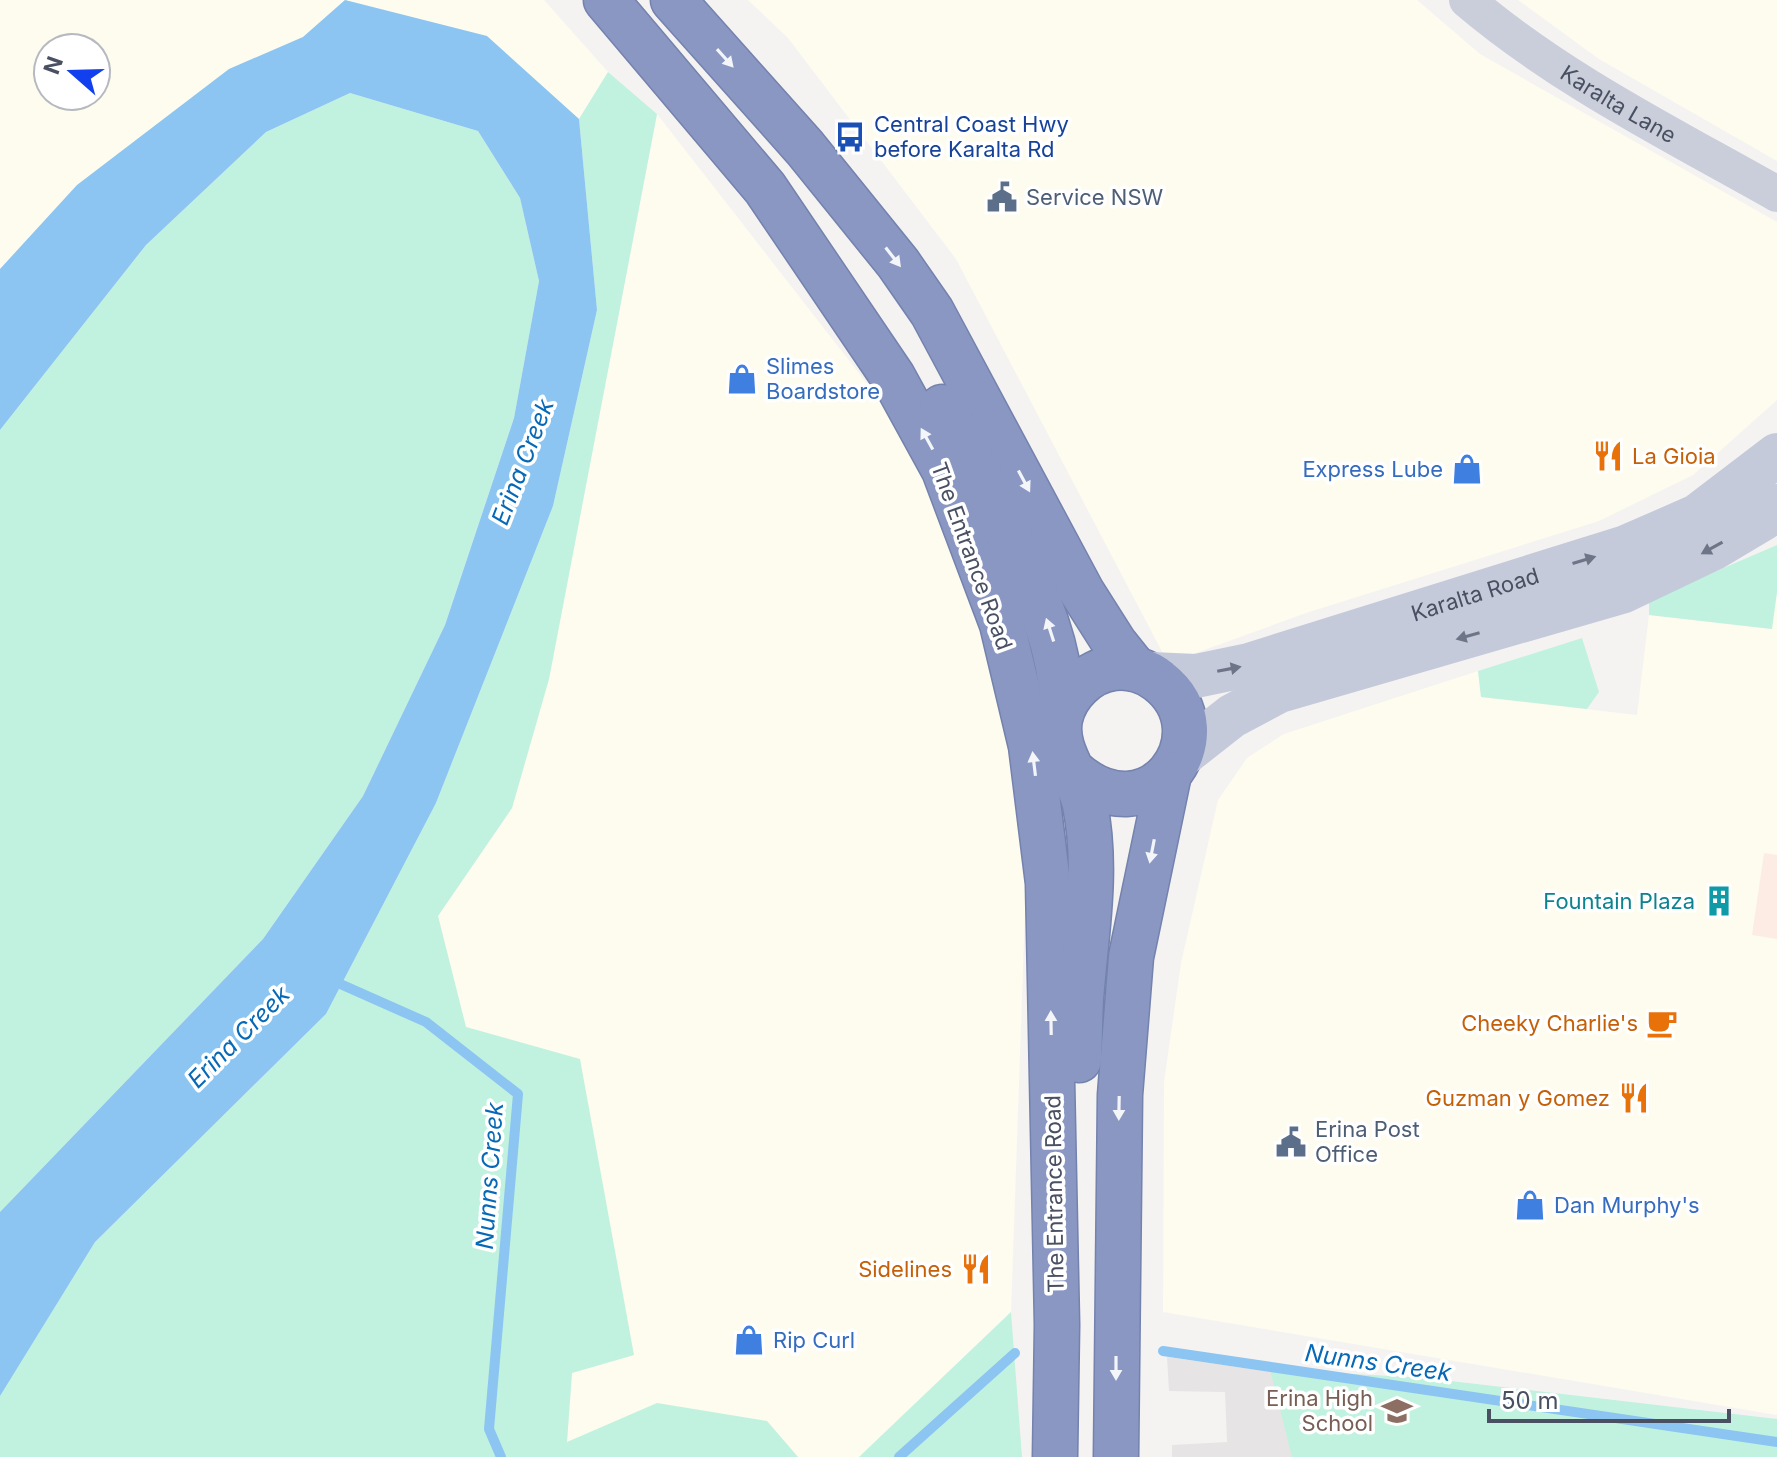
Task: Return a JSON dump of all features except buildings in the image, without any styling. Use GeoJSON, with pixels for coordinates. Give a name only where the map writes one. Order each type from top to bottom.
{"type":"FeatureCollection","features":[{"type":"Feature","properties":{"kind":"highway","name":"The Entrance Road"},"geometry":{"type":"LineString","coordinates":[[606,0],[765,188],[893,377],[944,470],[1002,624],[1031,746],[1048,883],[1057,1325],[1055,1457]]}},
{"type":"Feature","properties":{"kind":"highway"},"geometry":{"type":"LineString","coordinates":[[673,0],[805,148],[898,263],[932,312],[1082,592],[1115,644],[1143,672],[1171,689],[1183,712],[1186,736],[1175,765],[1131,957],[1120,1095],[1116,1457]]}},
{"type":"Feature","properties":{"kind":"highway"},"geometry":{"type":"LineString","coordinates":[[765,188],[866,298],[931,389],[977,467],[1051,629],[1061,674],[1063,707]]}},
{"type":"Feature","properties":{"kind":"highway"},"geometry":{"type":"LineString","coordinates":[[1057,1325],[1077,1124],[1081,1001],[1091,858],[1085,803],[1060,747],[1059,722],[1063,707],[1076,687],[1093,675],[1114,668],[1143,672]]}},
{"type":"Feature","properties":{"kind":"highway"},"geometry":{"type":"LineString","coordinates":[[1070,769],[1087,785],[1107,794],[1132,795],[1153,787],[1175,765]]}},
{"type":"Feature","properties":{"kind":"street","name":"Karalta Lane"},"geometry":{"type":"LineString","coordinates":[[1467,0],[1508,35],[1622,107],[1777,194]]}},
{"type":"Feature","properties":{"kind":"street","name":"Karalta Road"},"geometry":{"type":"LineString","coordinates":[[1143,672],[1196,676],[1249,665],[1626,547],[1697,516],[1777,455]]}},
{"type":"Feature","properties":{"kind":"street","name":"Karalta Road"},"geometry":{"type":"LineString","coordinates":[[1175,765],[1232,716],[1279,691],[1624,591],[1712,549],[1764,518],[1777,506]]}},
{"type":"Feature","properties":{"kind":"shaded area"},"geometry":{"type":"Polygon","coordinates":[[[0,0],[345,0],[303,37],[229,69],[77,185],[0,269],[0,0]]]}},
{"type":"Feature","properties":{"kind":"shaded area"},"geometry":{"type":"Polygon","coordinates":[[[345,0],[544,0],[608,72],[579,119],[486,36],[345,0]]]}},
{"type":"Feature","properties":{"kind":"shaded area"},"geometry":{"type":"Polygon","coordinates":[[[748,0],[1417,0],[1480,54],[1777,222],[1777,400],[1693,475],[1599,521],[1309,612],[1168,663],[956,259],[788,38],[748,0]]]}},
{"type":"Feature","properties":{"kind":"shaded area"},"geometry":{"type":"Polygon","coordinates":[[[1518,0],[1777,0],[1777,161],[1599,59],[1518,0]]]}},
{"type":"Feature","properties":{"kind":"shaded area"},"geometry":{"type":"Polygon","coordinates":[[[657,114],[879,399],[945,508],[1029,796],[1011,1312],[859,1457],[798,1457],[767,1421],[567,1442],[572,1373],[634,1355],[466,1027],[438,916],[512,808],[549,679],[657,114]]]}},
{"type":"Feature","properties":{"kind":"shaded area"},"geometry":{"type":"Polygon","coordinates":[[[1777,592],[1777,1415],[1163,1312],[1164,1082],[1181,963],[1218,800],[1247,758],[1284,734],[1478,671],[1481,697],[1637,715],[1649,615],[1771,629],[1777,592]]]}},
{"type":"Feature","properties":{"kind":"shaded area"},"geometry":{"type":"Polygon","coordinates":[[[1764,853],[1777,855],[1777,939],[1752,935],[1764,853]]]}},
{"type":"Feature","properties":{"kind":"shaded area","name":"Erina High School"},"geometry":{"type":"Polygon","coordinates":[[[1167,1357],[1244,1368],[1425,1378],[1739,1457],[1172,1457],[1172,1445],[1227,1442],[1225,1392],[1169,1391],[1167,1357]]]}},
{"type":"Feature","properties":{"kind":"green space"},"geometry":{"type":"Polygon","coordinates":[[[608,72],[657,114],[549,679],[512,808],[438,916],[466,1027],[580,1059],[634,1355],[572,1373],[567,1442],[657,1403],[767,1421],[798,1457],[0,1457],[0,1395],[95,1242],[326,1014],[436,803],[553,506],[597,310],[579,119],[608,72]]]}},
{"type":"Feature","properties":{"kind":"green space"},"geometry":{"type":"Polygon","coordinates":[[[350,93],[478,131],[520,198],[539,281],[514,418],[445,625],[363,796],[263,939],[0,1212],[0,430],[146,245],[266,132],[350,93]]]}},
{"type":"Feature","properties":{"kind":"green space"},"geometry":{"type":"Polygon","coordinates":[[[1777,545],[1777,592],[1772,629],[1649,615],[1649,600],[1777,545]]]}},
{"type":"Feature","properties":{"kind":"green space"},"geometry":{"type":"Polygon","coordinates":[[[1582,638],[1599,692],[1587,709],[1481,697],[1478,671],[1582,638]]]}},
{"type":"Feature","properties":{"kind":"green space"},"geometry":{"type":"Polygon","coordinates":[[[1011,1312],[1022,1457],[859,1457],[1011,1312]]]}},
{"type":"Feature","properties":{"kind":"green space","name":"Erina High School"},"geometry":{"type":"Polygon","coordinates":[[[1270,1370],[1425,1378],[1777,1419],[1777,1457],[1292,1457],[1270,1370]]]}},
{"type":"Feature","properties":{"kind":"water","name":"Erina Creek"},"geometry":{"type":"Polygon","coordinates":[[[345,0],[487,36],[579,119],[597,310],[553,506],[436,803],[326,1014],[95,1242],[0,1396],[0,1212],[263,939],[363,796],[445,625],[514,418],[539,281],[520,198],[478,131],[350,93],[266,132],[146,245],[0,430],[0,269],[77,185],[229,69],[303,37],[345,0]]]}},
{"type":"Feature","properties":{"kind":"waterway","name":"Nunns Creek"},"geometry":{"type":"LineString","coordinates":[[329,979],[426,1022],[518,1094],[489,1429],[501,1457]]}},
{"type":"Feature","properties":{"kind":"waterway","name":"Nunns Creek"},"geometry":{"type":"LineString","coordinates":[[1163,1351],[1777,1442]]}},
{"type":"Feature","properties":{"kind":"waterway","name":"Nunns Creek"},"geometry":{"type":"LineString","coordinates":[[899,1457],[1015,1353]]}},
{"type":"Feature","properties":{"kind":"place","name":"Central Coast Hwy before Karalta Rd"},"geometry":{"type":"Point","coordinates":[850,137]}},
{"type":"Feature","properties":{"kind":"place","name":"Service NSW"},"geometry":{"type":"Point","coordinates":[1002,197]}},
{"type":"Feature","properties":{"kind":"place","name":"Slimes Boardstore"},"geometry":{"type":"Point","coordinates":[742,379]}},
{"type":"Feature","properties":{"kind":"place","name":"La Gioia"},"geometry":{"type":"Point","coordinates":[1608,456]}},
{"type":"Feature","properties":{"kind":"place","name":"Express Lube"},"geometry":{"type":"Point","coordinates":[1467,469]}},
{"type":"Feature","properties":{"kind":"place","name":"Fountain Plaza"},"geometry":{"type":"Point","coordinates":[1719,901]}},
{"type":"Feature","properties":{"kind":"place","name":"Cheeky Charlie's"},"geometry":{"type":"Point","coordinates":[1662,1023]}},
{"type":"Feature","properties":{"kind":"place","name":"Guzman y Gomez"},"geometry":{"type":"Point","coordinates":[1634,1098]}},
{"type":"Feature","properties":{"kind":"place","name":"Erina Post Office"},"geometry":{"type":"Point","coordinates":[1291,1142]}},
{"type":"Feature","properties":{"kind":"place","name":"Dan Murphy's"},"geometry":{"type":"Point","coordinates":[1530,1205]}},
{"type":"Feature","properties":{"kind":"place","name":"Sidelines"},"geometry":{"type":"Point","coordinates":[976,1269]}},
{"type":"Feature","properties":{"kind":"place","name":"Rip Curl"},"geometry":{"type":"Point","coordinates":[749,1340]}},
{"type":"Feature","properties":{"kind":"place","name":"Erina High School"},"geometry":{"type":"Point","coordinates":[1397,1411]}}]}
